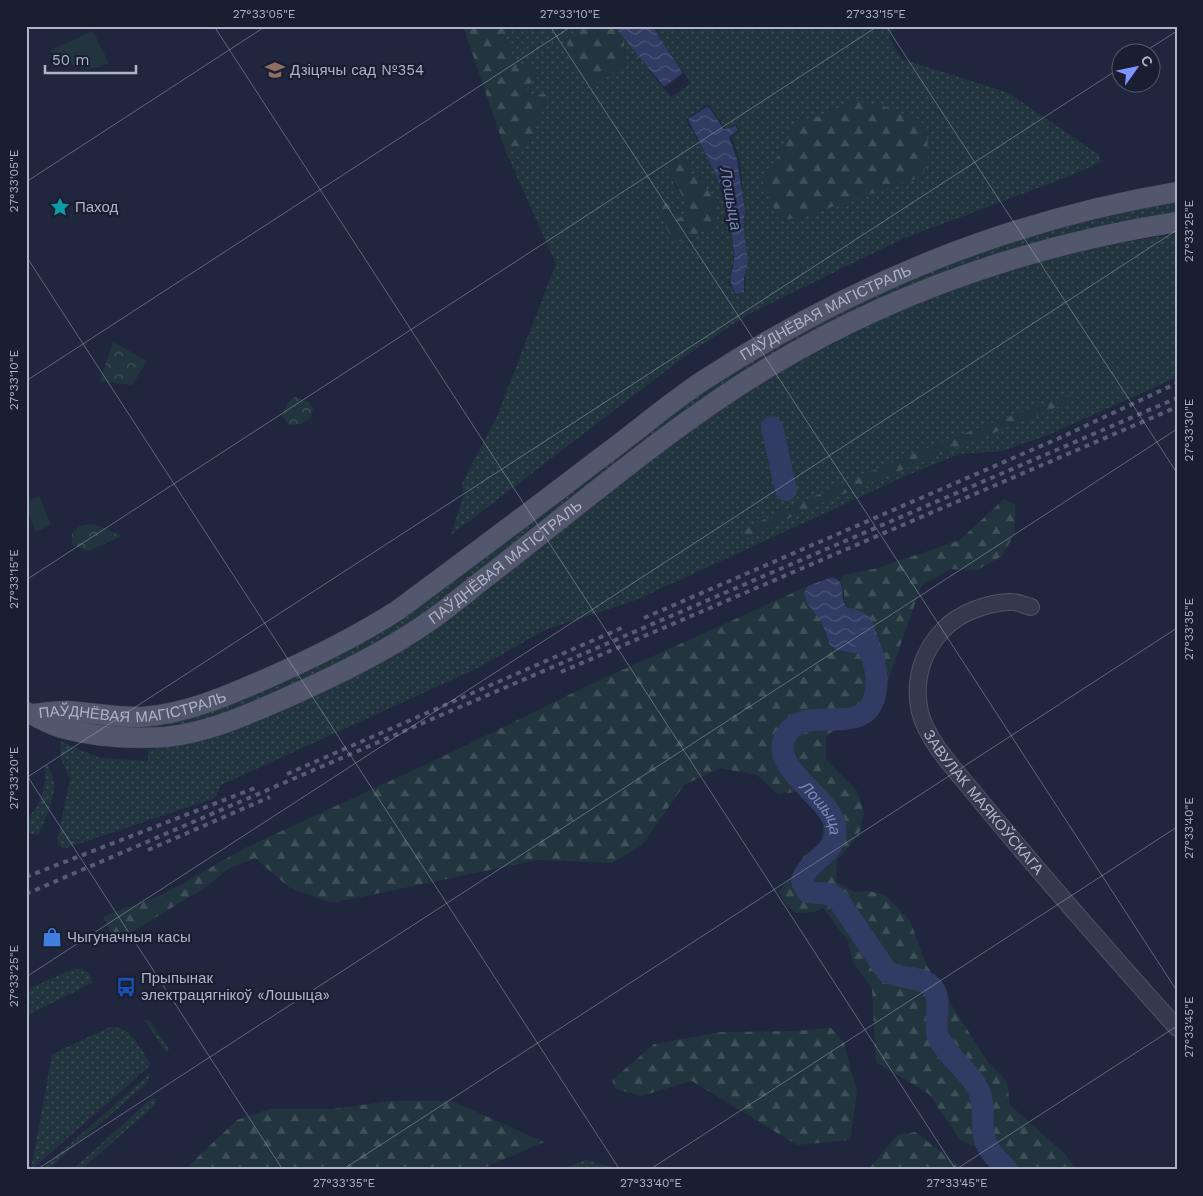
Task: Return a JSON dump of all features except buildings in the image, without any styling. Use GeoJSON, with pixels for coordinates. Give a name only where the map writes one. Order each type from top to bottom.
{"type":"FeatureCollection","features":[{"type":"Feature","properties":{"kind":"main road","name":"ПАЎДНЁВАЯ МАГІСТРАЛЬ"},"geometry":{"type":"LineString","coordinates":[[28,713],[65,711],[111,717],[142,717],[180,710],[210,702],[304,662],[362,633],[398,610],[701,382],[815,314],[883,280],[932,260],[1014,231],[1098,207],[1177,192]]}},
{"type":"Feature","properties":{"kind":"main road","name":"ПАЎДНЁВАЯ МАГІСТРАЛЬ"},"geometry":{"type":"LineString","coordinates":[[28,713],[59,728],[98,736],[164,737],[190,733],[252,712],[383,650],[432,619],[681,427],[764,370],[824,336],[893,303],[958,276],[1032,252],[1112,232],[1177,222]]}},
{"type":"Feature","properties":{"kind":"street","name":"ЗАВУЛАК МАЯКОЎСКАГА"},"geometry":{"type":"LineString","coordinates":[[1031,607],[1011,601],[991,605],[965,614],[946,626],[930,643],[922,660],[917,686],[920,713],[936,746],[1036,869],[1177,1028]]}},
{"type":"Feature","properties":{"kind":"green space"},"geometry":{"type":"Polygon","coordinates":[[[463,26],[515,26],[504,37],[517,64],[536,69],[540,75],[532,81],[523,95],[545,94],[548,99],[527,145],[506,152],[463,26]]]}},
{"type":"Feature","properties":{"kind":"green space"},"geometry":{"type":"Polygon","coordinates":[[[515,26],[581,26],[566,39],[570,63],[594,88],[625,63],[624,36],[657,81],[672,97],[691,83],[652,26],[894,26],[889,38],[902,59],[1009,93],[1099,155],[1101,162],[1070,176],[902,239],[749,314],[688,354],[451,535],[464,494],[462,484],[497,416],[556,264],[506,152],[527,145],[545,94],[522,95],[532,81],[536,69],[517,64],[504,37],[515,26]],[[851,100],[826,115],[797,121],[780,154],[761,178],[851,100]],[[708,104],[686,119],[697,139],[694,141],[698,139],[714,168],[729,215],[734,261],[730,271],[730,281],[726,283],[729,282],[736,295],[745,292],[745,278],[749,277],[744,277],[747,257],[743,224],[741,169],[731,137],[740,131],[737,125],[725,128],[721,123],[723,121],[721,122],[708,104]],[[691,173],[673,183],[687,204],[685,213],[678,219],[674,215],[674,208],[666,203],[660,206],[693,235],[710,229],[701,179],[691,173]]]}},
{"type":"Feature","properties":{"kind":"green space"},"geometry":{"type":"Polygon","coordinates":[[[581,26],[614,26],[624,36],[625,63],[594,88],[570,63],[566,39],[581,26]]]}},
{"type":"Feature","properties":{"kind":"green space"},"geometry":{"type":"Polygon","coordinates":[[[93,31],[109,63],[100,67],[78,67],[49,51],[93,31]]]}},
{"type":"Feature","properties":{"kind":"green space"},"geometry":{"type":"Polygon","coordinates":[[[851,100],[883,106],[927,125],[928,162],[921,177],[799,218],[779,220],[761,178],[780,154],[796,121],[826,115],[851,100]]]}},
{"type":"Feature","properties":{"kind":"green space"},"geometry":{"type":"Polygon","coordinates":[[[681,159],[688,162],[691,173],[701,179],[721,212],[710,229],[693,235],[689,242],[673,240],[664,224],[660,206],[666,203],[674,208],[674,215],[678,219],[685,213],[687,204],[667,170],[671,162],[681,159]]]}},
{"type":"Feature","properties":{"kind":"green space"},"geometry":{"type":"Polygon","coordinates":[[[1177,203],[1177,211],[1097,227],[1050,240],[833,322],[416,620],[348,660],[220,716],[186,725],[145,729],[86,726],[67,716],[106,722],[299,673],[726,374],[848,304],[1003,243],[1131,210],[1177,203]]]}},
{"type":"Feature","properties":{"kind":"green space"},"geometry":{"type":"Polygon","coordinates":[[[1177,234],[1177,377],[1053,433],[1003,451],[959,454],[910,474],[636,600],[545,630],[478,668],[221,785],[215,798],[63,849],[57,842],[70,779],[61,759],[60,741],[100,758],[148,761],[148,750],[278,712],[378,664],[679,438],[752,387],[883,317],[934,295],[1070,250],[1177,234]]]}},
{"type":"Feature","properties":{"kind":"green space"},"geometry":{"type":"Polygon","coordinates":[[[113,342],[147,361],[132,385],[100,381],[113,342]]]}},
{"type":"Feature","properties":{"kind":"green space"},"geometry":{"type":"Polygon","coordinates":[[[1082,391],[1057,407],[814,506],[745,539],[742,530],[825,491],[952,438],[1082,391]]]}},
{"type":"Feature","properties":{"kind":"green space"},"geometry":{"type":"Polygon","coordinates":[[[295,397],[309,402],[313,409],[311,418],[301,424],[289,425],[282,416],[288,403],[295,397]]]}},
{"type":"Feature","properties":{"kind":"green space"},"geometry":{"type":"Polygon","coordinates":[[[39,496],[51,525],[36,532],[26,508],[26,502],[39,496]]]}},
{"type":"Feature","properties":{"kind":"green space"},"geometry":{"type":"Polygon","coordinates":[[[1004,499],[1015,505],[1015,533],[1002,556],[977,570],[950,569],[921,586],[889,678],[866,706],[826,736],[826,759],[857,791],[864,814],[859,835],[837,860],[836,882],[854,892],[869,891],[885,895],[910,921],[927,966],[987,1061],[1007,1082],[1010,1105],[1065,1154],[1076,1170],[1018,1170],[1009,1163],[960,1140],[929,1094],[876,1062],[872,989],[853,962],[848,941],[823,908],[814,912],[795,913],[784,902],[779,891],[791,877],[804,856],[821,843],[825,807],[806,791],[778,794],[757,775],[720,768],[684,785],[642,845],[612,863],[537,860],[332,903],[290,888],[255,858],[228,869],[206,887],[130,933],[111,936],[104,916],[160,896],[245,848],[442,757],[587,686],[808,586],[805,599],[821,621],[827,641],[856,652],[880,670],[885,665],[885,657],[863,612],[846,604],[840,581],[844,575],[878,568],[960,540],[1004,499]]]}},
{"type":"Feature","properties":{"kind":"green space"},"geometry":{"type":"Polygon","coordinates":[[[94,524],[122,536],[88,551],[72,545],[72,534],[80,526],[94,524]]]}},
{"type":"Feature","properties":{"kind":"green space"},"geometry":{"type":"Polygon","coordinates":[[[47,764],[54,783],[51,802],[38,835],[26,833],[28,819],[42,797],[45,765],[47,764]]]}},
{"type":"Feature","properties":{"kind":"green space"},"geometry":{"type":"Polygon","coordinates":[[[73,969],[80,969],[89,973],[92,983],[26,1016],[26,990],[73,969]]]}},
{"type":"Feature","properties":{"kind":"green space"},"geometry":{"type":"Polygon","coordinates":[[[149,1020],[169,1049],[166,1052],[145,1021],[149,1020]]]}},
{"type":"Feature","properties":{"kind":"green space"},"geometry":{"type":"Polygon","coordinates":[[[110,1027],[124,1030],[130,1034],[151,1065],[31,1170],[52,1054],[110,1027]]]}},
{"type":"Feature","properties":{"kind":"green space"},"geometry":{"type":"Polygon","coordinates":[[[831,1028],[844,1043],[857,1092],[850,1140],[797,1145],[692,1081],[641,1096],[615,1089],[612,1080],[654,1044],[721,1032],[795,1031],[831,1028]]]}},
{"type":"Feature","properties":{"kind":"green space"},"geometry":{"type":"Polygon","coordinates":[[[151,1073],[147,1083],[47,1170],[40,1170],[151,1073]]]}},
{"type":"Feature","properties":{"kind":"green space"},"geometry":{"type":"Polygon","coordinates":[[[152,1098],[156,1099],[156,1104],[81,1170],[72,1170],[152,1098]]]}},
{"type":"Feature","properties":{"kind":"green space"},"geometry":{"type":"Polygon","coordinates":[[[390,1101],[452,1101],[544,1142],[479,1170],[184,1170],[237,1120],[269,1109],[332,1109],[390,1101]]]}},
{"type":"Feature","properties":{"kind":"green space"},"geometry":{"type":"Polygon","coordinates":[[[915,1132],[965,1170],[868,1170],[897,1135],[915,1132]]]}},
{"type":"Feature","properties":{"kind":"green space"},"geometry":{"type":"Polygon","coordinates":[[[586,1160],[623,1170],[559,1170],[586,1160]]]}},
{"type":"Feature","properties":{"kind":"water"},"geometry":{"type":"Polygon","coordinates":[[[614,26],[652,26],[683,73],[664,87],[614,26]]]}},
{"type":"Feature","properties":{"kind":"water"},"geometry":{"type":"Polygon","coordinates":[[[708,106],[724,129],[736,126],[738,130],[729,137],[737,159],[745,211],[743,224],[748,262],[744,277],[744,292],[736,294],[731,284],[734,258],[726,202],[712,166],[688,119],[708,106]]]}},
{"type":"Feature","properties":{"kind":"water"},"geometry":{"type":"Polygon","coordinates":[[[832,577],[840,582],[844,603],[847,607],[863,612],[871,618],[885,657],[886,662],[883,668],[871,668],[859,654],[837,650],[830,645],[821,621],[807,603],[804,593],[808,586],[832,577]]]}},
{"type":"Feature","properties":{"kind":"waterway","name":"Лошыца"},"geometry":{"type":"LineString","coordinates":[[772,427],[786,490]]}},
{"type":"Feature","properties":{"kind":"waterway","name":"Лошыца"},"geometry":{"type":"LineString","coordinates":[[865,640],[873,660],[877,681],[875,695],[869,709],[859,716],[847,719],[806,721],[795,725],[786,735],[782,747],[785,759],[792,770],[823,804],[831,815],[835,826],[833,843],[810,867],[802,882],[808,892],[830,894],[839,901],[887,972],[924,981],[933,988],[938,1005],[938,1036],[947,1051],[970,1077],[979,1091],[986,1143],[1007,1170]]}},
{"type":"Feature","properties":{"kind":"railway"},"geometry":{"type":"LineString","coordinates":[[644,618],[1064,436],[1177,383]]}},
{"type":"Feature","properties":{"kind":"railway"},"geometry":{"type":"LineString","coordinates":[[26,894],[1177,398]]}},
{"type":"Feature","properties":{"kind":"railway"},"geometry":{"type":"LineString","coordinates":[[561,672],[1177,407]]}},
{"type":"Feature","properties":{"kind":"railway"},"geometry":{"type":"LineString","coordinates":[[287,774],[626,626]]}},
{"type":"Feature","properties":{"kind":"railway"},"geometry":{"type":"LineString","coordinates":[[26,877],[255,788]]}},
{"type":"Feature","properties":{"kind":"railway"},"geometry":{"type":"LineString","coordinates":[[148,850],[270,797]]}},
{"type":"Feature","properties":{"kind":"place","name":"Дзіцячы сад №354"},"geometry":{"type":"Point","coordinates":[275,70]}},
{"type":"Feature","properties":{"kind":"place","name":"Паход"},"geometry":{"type":"Point","coordinates":[60,207]}},
{"type":"Feature","properties":{"kind":"place","name":"Чыгуначныя касы"},"geometry":{"type":"Point","coordinates":[52,937]}},
{"type":"Feature","properties":{"kind":"place","name":"Прыпынак электрацягнікоў «Лошыца»"},"geometry":{"type":"Point","coordinates":[126,987]}}]}
